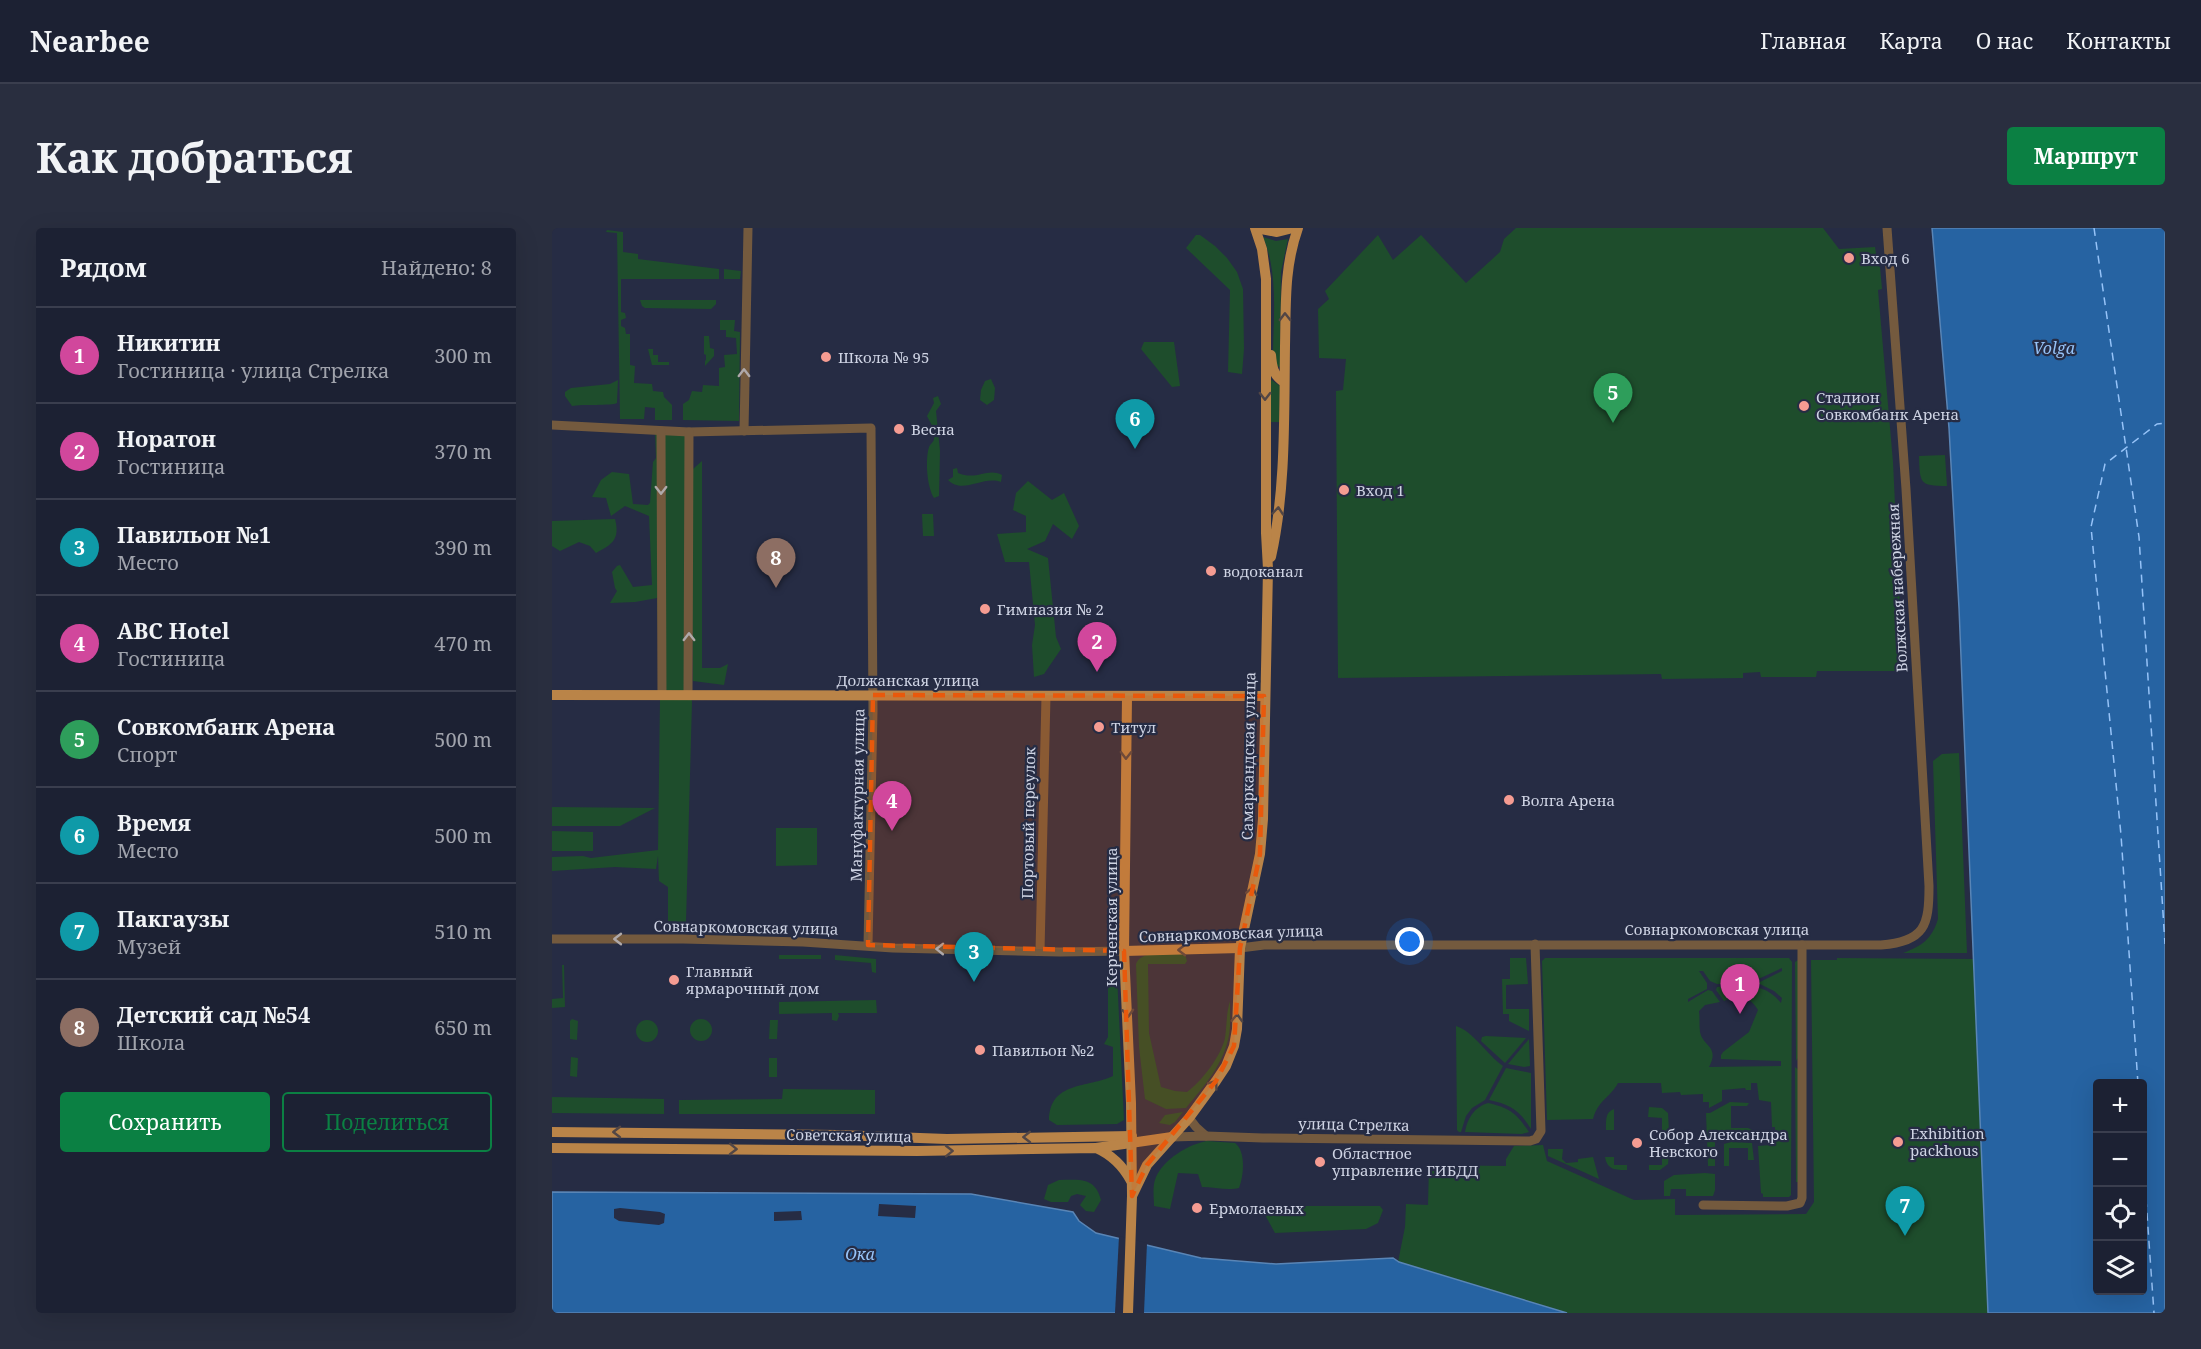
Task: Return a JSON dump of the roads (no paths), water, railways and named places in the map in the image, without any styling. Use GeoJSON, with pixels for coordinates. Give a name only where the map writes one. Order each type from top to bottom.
{"type":"FeatureCollection","features":[{"type":"Feature","properties":{"kind":"main road"},"geometry":{"type":"LineString","coordinates":[[1256,228],[1277,232],[1293,228]]}},
{"type":"Feature","properties":{"kind":"main road","name":"Самаркандская улица"},"geometry":{"type":"LineString","coordinates":[[1132,1196],[1148,1165],[1189,1118],[1226,1066],[1234,1046],[1237,1029],[1240,948],[1260,854],[1264,785],[1268,569],[1265,264],[1256,228]]}},
{"type":"Feature","properties":{"kind":"main road","name":"Самаркандская улица"},"geometry":{"type":"LineString","coordinates":[[1268,569],[1276,536],[1284,418],[1284,299],[1287,272],[1298,228]]}},
{"type":"Feature","properties":{"kind":"main road"},"geometry":{"type":"LineString","coordinates":[[1266,338],[1270,346],[1274,372],[1284,382]]}},
{"type":"Feature","properties":{"kind":"main road","name":"Должанская улица"},"geometry":{"type":"LineString","coordinates":[[552,694],[1264,696]]}},
{"type":"Feature","properties":{"kind":"main road","name":"Керченская улица"},"geometry":{"type":"LineString","coordinates":[[1127,697],[1124,951],[1132,1140],[1128,1313]]}},
{"type":"Feature","properties":{"kind":"main road","name":"Совнаркомовская улица"},"geometry":{"type":"LineString","coordinates":[[1124,951],[1240,948]]}},
{"type":"Feature","properties":{"kind":"main road","name":"Советская улица"},"geometry":{"type":"LineString","coordinates":[[552,1132],[1132,1140]]}},
{"type":"Feature","properties":{"kind":"main road"},"geometry":{"type":"LineString","coordinates":[[1132,1140],[1172,1137]]}},
{"type":"Feature","properties":{"kind":"main road","name":"Советская улица"},"geometry":{"type":"LineString","coordinates":[[552,1148],[917,1151],[1096,1148],[1132,1140]]}},
{"type":"Feature","properties":{"kind":"main road"},"geometry":{"type":"LineString","coordinates":[[1096,1148],[1118,1162],[1131,1181]]}},
{"type":"Feature","properties":{"kind":"street"},"geometry":{"type":"LineString","coordinates":[[552,425],[689,432],[744,431],[748,228]]}},
{"type":"Feature","properties":{"kind":"street","name":"Волжская набережная"},"geometry":{"type":"LineString","coordinates":[[1887,228],[1906,489],[1929,886],[1929,911],[1925,924],[1910,940]]}},
{"type":"Feature","properties":{"kind":"street","name":"Мануфактурная улица"},"geometry":{"type":"LineString","coordinates":[[744,431],[871,428],[873,695],[868,945]]}},
{"type":"Feature","properties":{"kind":"street"},"geometry":{"type":"LineString","coordinates":[[661,431],[662,695]]}},
{"type":"Feature","properties":{"kind":"street"},"geometry":{"type":"LineString","coordinates":[[688,695],[689,432]]}},
{"type":"Feature","properties":{"kind":"street","name":"Портовый переулок"},"geometry":{"type":"LineString","coordinates":[[1040,951],[1046,696]]}},
{"type":"Feature","properties":{"kind":"street","name":"Совнаркомовская улица"},"geometry":{"type":"LineString","coordinates":[[552,939],[683,939],[868,945],[892,948],[1124,951]]}},
{"type":"Feature","properties":{"kind":"street","name":"Совнаркомовская улица"},"geometry":{"type":"LineString","coordinates":[[1240,948],[1264,945],[1881,945],[1910,940]]}},
{"type":"Feature","properties":{"kind":"street","name":"улица Стрелка"},"geometry":{"type":"LineString","coordinates":[[1172,1137],[1530,1141],[1536,1139],[1541,1131],[1535,944]]}},
{"type":"Feature","properties":{"kind":"street"},"geometry":{"type":"LineString","coordinates":[[1703,1205],[1795,1205],[1800,1203],[1802,1198],[1802,945]]}},
{"type":"Feature","properties":{"kind":"street"},"geometry":{"type":"LineString","coordinates":[[1189,1118],[1206,1136]]}},
{"type":"Feature","properties":{"kind":"water","name":"Volga"},"geometry":{"type":"Polygon","coordinates":[[[1932,228],[2165,228],[2165,1313],[1988,1313],[1959,608],[1949,428],[1932,228]]]}},
{"type":"Feature","properties":{"kind":"water","name":"Ока"},"geometry":{"type":"Polygon","coordinates":[[[552,1192],[971,1194],[1073,1212],[1079,1221],[1096,1233],[1201,1258],[1276,1264],[1393,1258],[1399,1262],[1567,1313],[552,1313],[552,1192]]]}},
{"type":"Feature","properties":{"kind":"place","name":"Вход 6"},"geometry":{"type":"Point","coordinates":[1849,258]}},
{"type":"Feature","properties":{"kind":"place","name":"Школа № 95"},"geometry":{"type":"Point","coordinates":[826,357]}},
{"type":"Feature","properties":{"kind":"place","name":"Стадион Совкомбанк Арена"},"geometry":{"type":"Point","coordinates":[1804,406]}},
{"type":"Feature","properties":{"kind":"place","name":"Совкомбанк Арена"},"geometry":{"type":"Point","coordinates":[1613,423]}},
{"type":"Feature","properties":{"kind":"place","name":"Весна"},"geometry":{"type":"Point","coordinates":[899,429]}},
{"type":"Feature","properties":{"kind":"place","name":"Время"},"geometry":{"type":"Point","coordinates":[1135,449]}},
{"type":"Feature","properties":{"kind":"place","name":"Вход 1"},"geometry":{"type":"Point","coordinates":[1344,490]}},
{"type":"Feature","properties":{"kind":"place","name":"водоканал"},"geometry":{"type":"Point","coordinates":[1211,571]}},
{"type":"Feature","properties":{"kind":"place","name":"Детский сад №54"},"geometry":{"type":"Point","coordinates":[776,588]}},
{"type":"Feature","properties":{"kind":"place","name":"Гимназия № 2"},"geometry":{"type":"Point","coordinates":[985,609]}},
{"type":"Feature","properties":{"kind":"place","name":"Норатон"},"geometry":{"type":"Point","coordinates":[1097,672]}},
{"type":"Feature","properties":{"kind":"place","name":"Титул"},"geometry":{"type":"Point","coordinates":[1099,727]}},
{"type":"Feature","properties":{"kind":"place","name":"Волга Арена"},"geometry":{"type":"Point","coordinates":[1509,800]}},
{"type":"Feature","properties":{"kind":"place","name":"ABC Hotel"},"geometry":{"type":"Point","coordinates":[892,831]}},
{"type":"Feature","properties":{"kind":"place","name":"Главный ярмарочный дом"},"geometry":{"type":"Point","coordinates":[674,980]}},
{"type":"Feature","properties":{"kind":"place","name":"Павильон №1"},"geometry":{"type":"Point","coordinates":[974,982]}},
{"type":"Feature","properties":{"kind":"place","name":"Никитин"},"geometry":{"type":"Point","coordinates":[1740,1014]}},
{"type":"Feature","properties":{"kind":"place","name":"Павильон №2"},"geometry":{"type":"Point","coordinates":[980,1050]}},
{"type":"Feature","properties":{"kind":"place","name":"Exhibition packhous"},"geometry":{"type":"Point","coordinates":[1898,1142]}},
{"type":"Feature","properties":{"kind":"place","name":"Собор Александра Невского"},"geometry":{"type":"Point","coordinates":[1637,1143]}},
{"type":"Feature","properties":{"kind":"place","name":"Областное управление ГИБДД"},"geometry":{"type":"Point","coordinates":[1320,1162]}},
{"type":"Feature","properties":{"kind":"place","name":"Ермолаевых"},"geometry":{"type":"Point","coordinates":[1197,1208]}},
{"type":"Feature","properties":{"kind":"place","name":"Пакгаузы"},"geometry":{"type":"Point","coordinates":[1905,1236]}}]}
